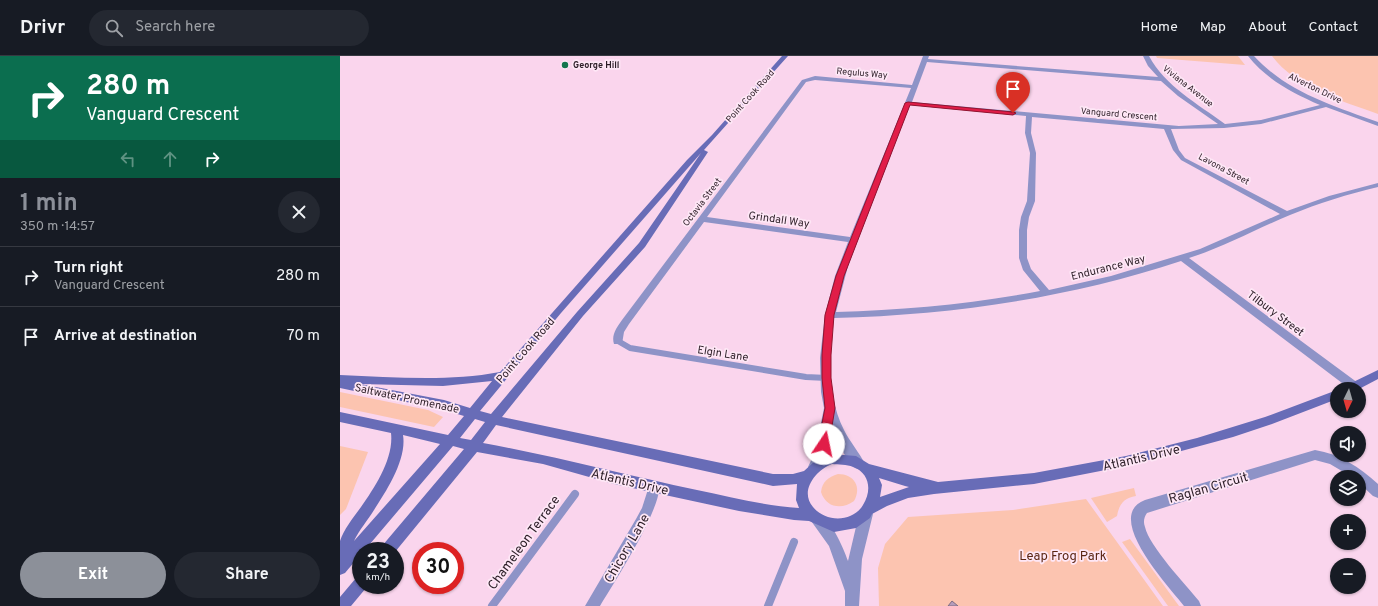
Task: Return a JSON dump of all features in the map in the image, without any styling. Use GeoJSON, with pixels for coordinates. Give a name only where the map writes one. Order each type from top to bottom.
{"type":"FeatureCollection","features":[{"type":"Feature","properties":{"kind":"main road","name":"Point Cook Road"},"geometry":{"type":"LineString","coordinates":[[340,568],[450,441],[503,374],[689,161],[714,136],[785,56]]}},
{"type":"Feature","properties":{"kind":"main road","name":"Point Cook Road"},"geometry":{"type":"LineString","coordinates":[[395,542],[580,314],[642,246],[688,179],[714,136]]}},
{"type":"Feature","properties":{"kind":"main road"},"geometry":{"type":"LineString","coordinates":[[340,379],[438,383],[474,380],[503,374]]}},
{"type":"Feature","properties":{"kind":"main road"},"geometry":{"type":"LineString","coordinates":[[1363,382],[1378,374]]}},
{"type":"Feature","properties":{"kind":"main road","name":"Saltwater Promenade"},"geometry":{"type":"LineString","coordinates":[[340,384],[444,405],[473,413]]}},
{"type":"Feature","properties":{"kind":"main road","name":"Atlantis Drive"},"geometry":{"type":"LineString","coordinates":[[868,511],[894,496],[937,486],[989,483],[1044,476],[1136,458],[1237,432],[1292,413],[1330,397]]}},
{"type":"Feature","properties":{"kind":"main road"},"geometry":{"type":"LineString","coordinates":[[473,413],[494,420],[574,438],[773,480],[792,480],[811,471],[823,462],[836,459],[851,460],[863,466],[873,478],[876,488],[875,498],[868,511],[858,520],[847,524],[836,525],[825,523],[814,516],[805,506],[802,495],[803,484],[811,471]]}},
{"type":"Feature","properties":{"kind":"main road"},"geometry":{"type":"LineString","coordinates":[[340,417],[450,441]]}},
{"type":"Feature","properties":{"kind":"main road"},"geometry":{"type":"LineString","coordinates":[[340,560],[351,532],[370,505],[394,462],[398,442],[396,429]]}},
{"type":"Feature","properties":{"kind":"main road","name":"Atlantis Drive"},"geometry":{"type":"LineString","coordinates":[[450,441],[543,459],[654,487],[764,510],[814,516]]}},
{"type":"Feature","properties":{"kind":"main road","name":"Atlantis Drive"},"geometry":{"type":"LineString","coordinates":[[863,466],[905,480],[937,486]]}},
{"type":"Feature","properties":{"kind":"main road"},"geometry":{"type":"LineString","coordinates":[[342,606],[352,594]]}},
{"type":"Feature","properties":{"kind":"street","name":"Viviana Avenue"},"geometry":{"type":"LineString","coordinates":[[1146,56],[1152,69],[1162,79],[1224,126]]}},
{"type":"Feature","properties":{"kind":"street","name":"Alverton Drive"},"geometry":{"type":"LineString","coordinates":[[1251,56],[1261,67],[1297,91],[1327,105],[1378,124]]}},
{"type":"Feature","properties":{"kind":"street"},"geometry":{"type":"LineString","coordinates":[[863,466],[851,453],[841,435],[830,408],[826,378],[826,355],[830,315],[840,276],[926,58],[1162,79]]}},
{"type":"Feature","properties":{"kind":"street","name":"Regulus Way"},"geometry":{"type":"LineString","coordinates":[[808,79],[818,78],[914,87]]}},
{"type":"Feature","properties":{"kind":"street","name":"Octavia Street"},"geometry":{"type":"LineString","coordinates":[[618,341],[619,332],[625,322],[802,82],[808,79]]}},
{"type":"Feature","properties":{"kind":"street","name":"Vanguard Crescent"},"geometry":{"type":"LineString","coordinates":[[908,103],[1167,128],[1224,126],[1271,120],[1327,105]]}},
{"type":"Feature","properties":{"kind":"street"},"geometry":{"type":"LineString","coordinates":[[1029,115],[1028,133],[1033,153],[1032,201],[1025,217],[1023,230],[1023,258],[1027,270],[1047,293]]}},
{"type":"Feature","properties":{"kind":"street","name":"Lavona Street"},"geometry":{"type":"LineString","coordinates":[[1167,128],[1176,150],[1183,159],[1287,214]]}},
{"type":"Feature","properties":{"kind":"street","name":"Endurance Way"},"geometry":{"type":"LineString","coordinates":[[830,315],[955,306],[1047,293],[1125,276],[1184,258],[1222,244],[1287,214],[1327,199],[1378,185]]}},
{"type":"Feature","properties":{"kind":"street","name":"Grindall Way"},"geometry":{"type":"LineString","coordinates":[[701,219],[854,240]]}},
{"type":"Feature","properties":{"kind":"street","name":"Tilbury Street"},"geometry":{"type":"LineString","coordinates":[[1184,258],[1344,382]]}},
{"type":"Feature","properties":{"kind":"street"},"geometry":{"type":"LineString","coordinates":[[811,471],[822,452],[830,408]]}},
{"type":"Feature","properties":{"kind":"street","name":"Raglan Circuit"},"geometry":{"type":"LineString","coordinates":[[1194,606],[1158,560],[1138,528],[1137,516],[1140,510],[1146,506],[1316,455],[1329,457],[1340,462],[1378,492]]}},
{"type":"Feature","properties":{"kind":"street","name":"Chicory Lane"},"geometry":{"type":"LineString","coordinates":[[592,606],[641,523],[648,509],[654,487]]}},
{"type":"Feature","properties":{"kind":"street"},"geometry":{"type":"LineString","coordinates":[[852,606],[851,590],[856,548],[868,511]]}},
{"type":"Feature","properties":{"kind":"street"},"geometry":{"type":"LineString","coordinates":[[814,516],[834,542],[851,590]]}},
{"type":"Feature","properties":{"kind":"lane","name":"Elgin Lane"},"geometry":{"type":"LineString","coordinates":[[618,341],[622,345],[630,348],[806,377],[826,378]]}},
{"type":"Feature","properties":{"kind":"lane","name":"Chameleon Terrace"},"geometry":{"type":"LineString","coordinates":[[492,606],[575,494]]}},
{"type":"Feature","properties":{"kind":"lane"},"geometry":{"type":"LineString","coordinates":[[768,606],[794,542]]}},
{"type":"Feature","properties":{"kind":"green space"},"geometry":{"type":"Polygon","coordinates":[[[1156,56],[1238,56],[1245,65],[1157,58],[1156,56]]]}},
{"type":"Feature","properties":{"kind":"green space"},"geometry":{"type":"Polygon","coordinates":[[[1272,56],[1378,56],[1378,114],[1320,92],[1307,85],[1294,77],[1272,56]]]}},
{"type":"Feature","properties":{"kind":"green space"},"geometry":{"type":"Polygon","coordinates":[[[340,392],[428,410],[443,417],[434,427],[340,407],[340,392]]]}},
{"type":"Feature","properties":{"kind":"green space"},"geometry":{"type":"Polygon","coordinates":[[[340,446],[368,452],[346,509],[340,515],[340,446]]]}},
{"type":"Feature","properties":{"kind":"green space"},"geometry":{"type":"Polygon","coordinates":[[[838,474],[848,476],[857,486],[854,501],[844,506],[835,506],[830,504],[823,497],[821,492],[826,480],[838,474]]]}},
{"type":"Feature","properties":{"kind":"green space"},"geometry":{"type":"Polygon","coordinates":[[[1134,488],[1136,496],[1125,500],[1119,508],[1117,516],[1107,522],[1091,498],[1134,488]]]}},
{"type":"Feature","properties":{"kind":"green space","name":"Leap Frog Park"},"geometry":{"type":"Polygon","coordinates":[[[1086,499],[1163,606],[879,606],[878,568],[885,544],[908,517],[1013,510],[1086,499]]]}},
{"type":"Feature","properties":{"kind":"green space"},"geometry":{"type":"Polygon","coordinates":[[[1130,539],[1179,606],[1168,606],[1122,542],[1130,539]]]}},
{"type":"Feature","properties":{"kind":"building"},"geometry":{"type":"Polygon","coordinates":[[[952,601],[958,606],[948,606],[952,601]]]}},
{"type":"Feature","properties":{"kind":"place","name":"George Hill"},"geometry":{"type":"Point","coordinates":[565,65]}},
{"type":"Feature","properties":{"kind":"route"},"geometry":{"type":"LineString","coordinates":[[824,444],[830,408],[826,378],[826,355],[830,315],[840,276],[908,103],[1013,113]]}}]}
